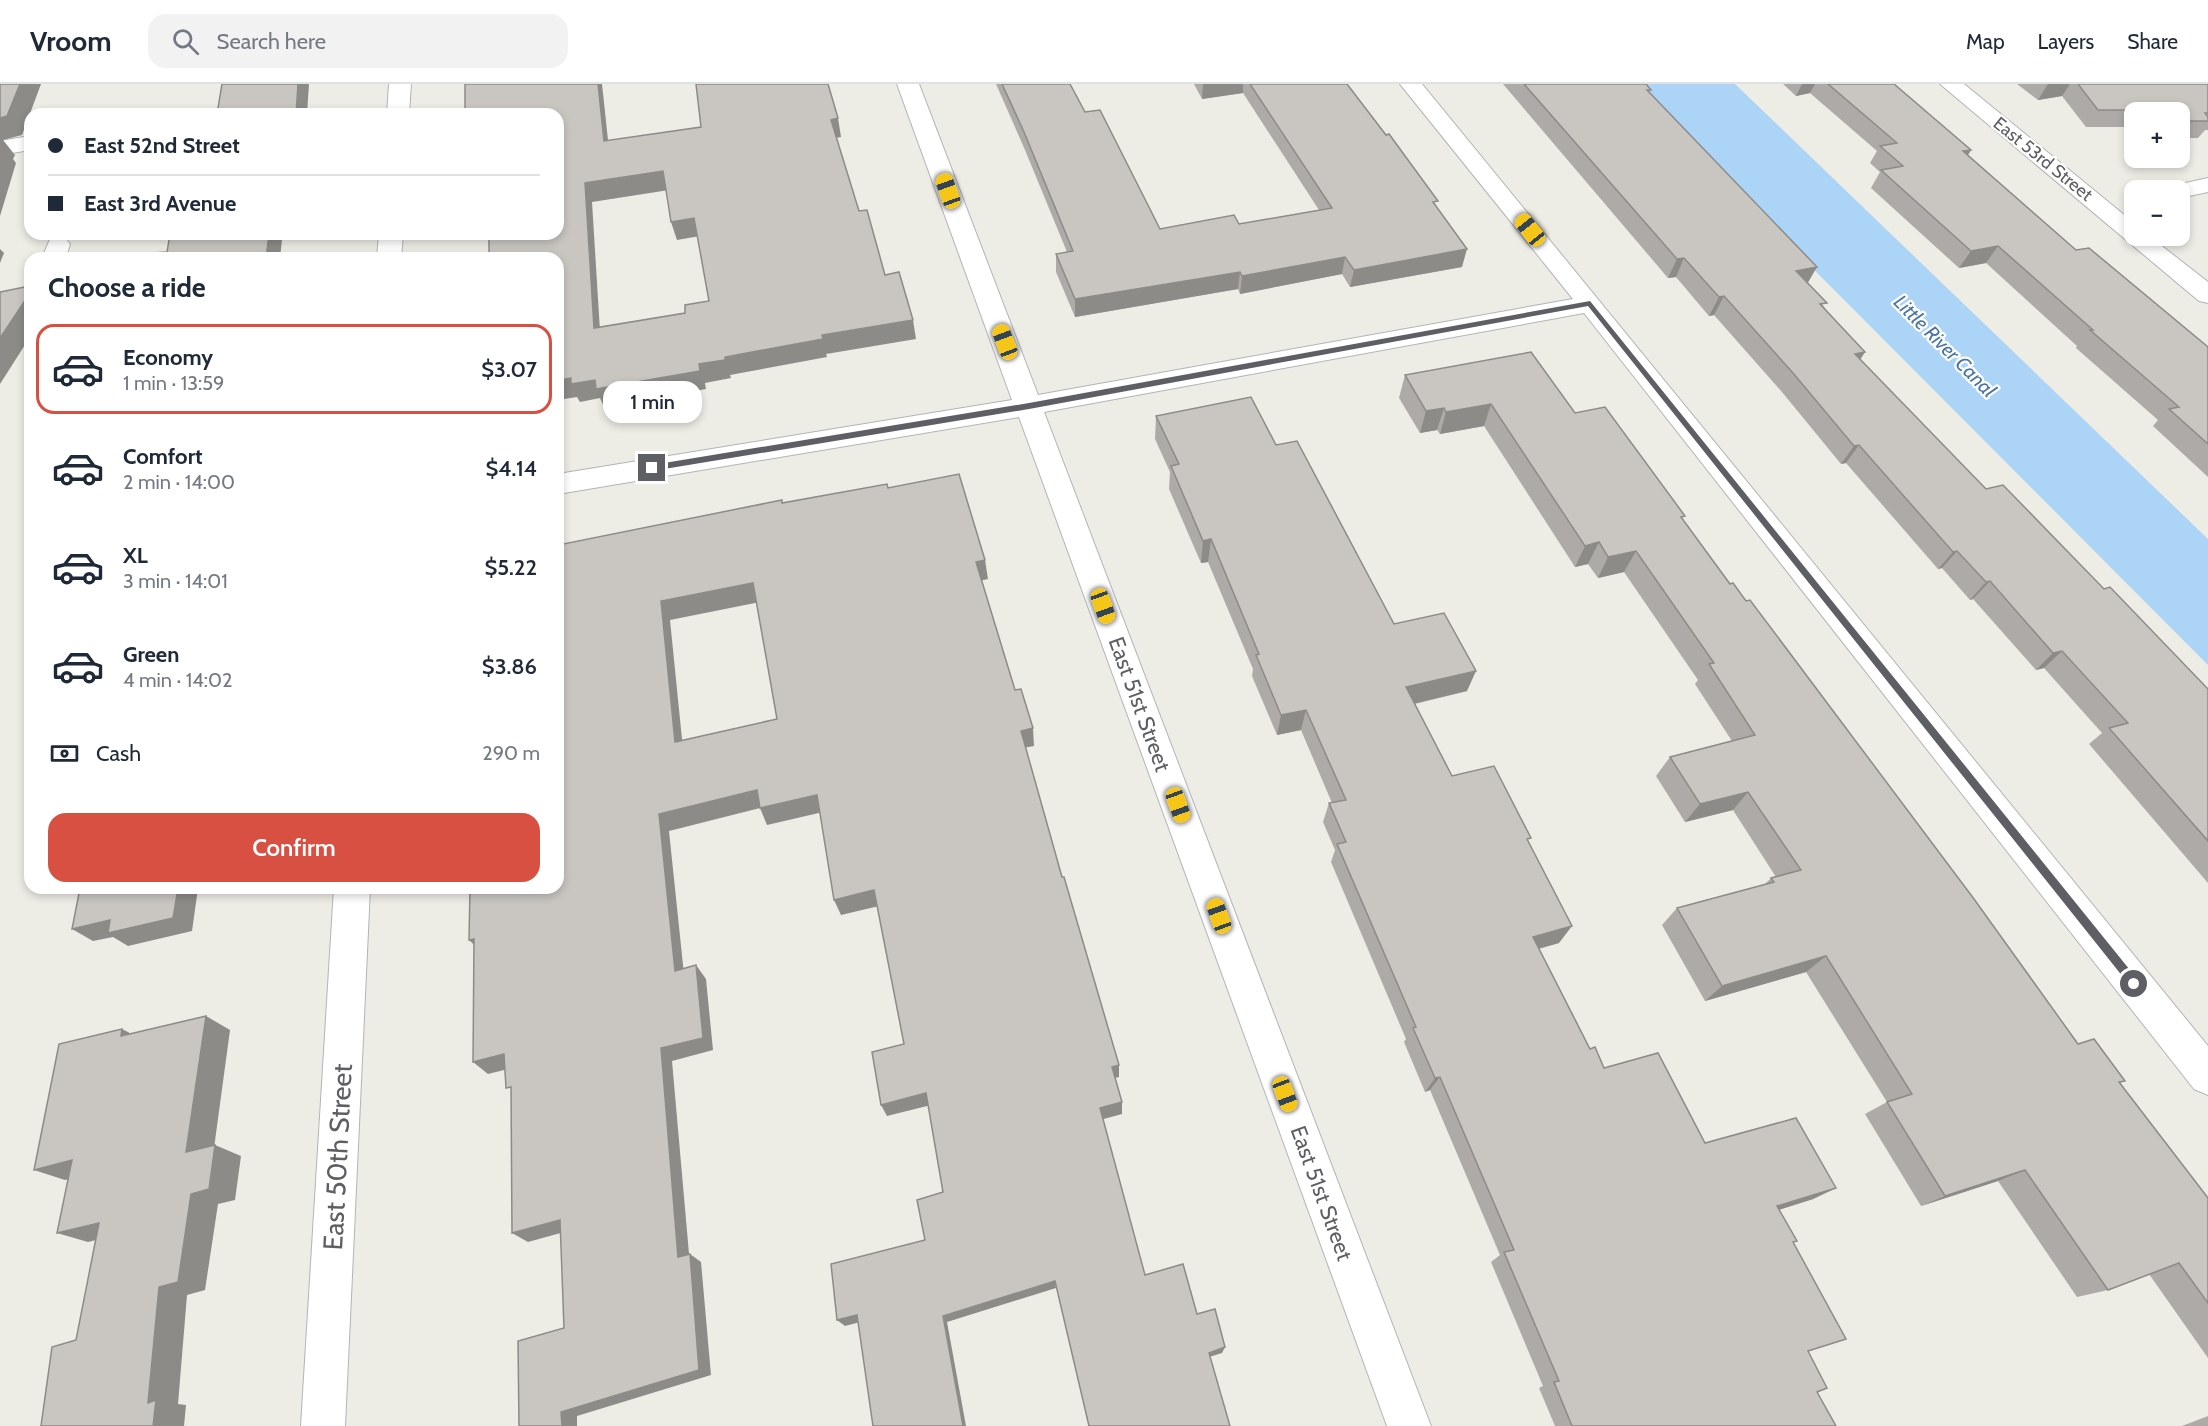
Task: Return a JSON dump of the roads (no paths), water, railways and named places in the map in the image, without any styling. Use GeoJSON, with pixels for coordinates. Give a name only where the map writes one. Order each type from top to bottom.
{"type":"FeatureCollection","features":[{"type":"Feature","properties":{"kind":"street"},"geometry":{"type":"LineString","coordinates":[[398,108],[400,84]]}},
{"type":"Feature","properties":{"kind":"street","name":"East 51st Street"},"geometry":{"type":"LineString","coordinates":[[908,84],[1409,1426]]}},
{"type":"Feature","properties":{"kind":"street"},"geometry":{"type":"LineString","coordinates":[[1411,84],[2208,1076]]}},
{"type":"Feature","properties":{"kind":"street","name":"East 53rd Street"},"geometry":{"type":"LineString","coordinates":[[1951,84],[2124,226]]}},
{"type":"Feature","properties":{"kind":"street"},"geometry":{"type":"LineString","coordinates":[[0,148],[24,144]]}},
{"type":"Feature","properties":{"kind":"street"},"geometry":{"type":"LineString","coordinates":[[2190,189],[2208,185]]}},
{"type":"Feature","properties":{"kind":"street"},"geometry":{"type":"LineString","coordinates":[[2099,206],[2123,202]]}},
{"type":"Feature","properties":{"kind":"street","name":"East 53rd Street"},"geometry":{"type":"LineString","coordinates":[[2148,246],[2208,295]]}},
{"type":"Feature","properties":{"kind":"street"},"geometry":{"type":"LineString","coordinates":[[564,482],[1029,406],[1590,304]]}},
{"type":"Feature","properties":{"kind":"street","name":"East 50th Street"},"geometry":{"type":"LineString","coordinates":[[323,1426],[352,894]]}},
{"type":"Feature","properties":{"kind":"water","name":"Little River Canal"},"geometry":{"type":"Polygon","coordinates":[[[1629,84],[1735,84],[2208,539],[2208,665],[1629,84]]]}}]}
